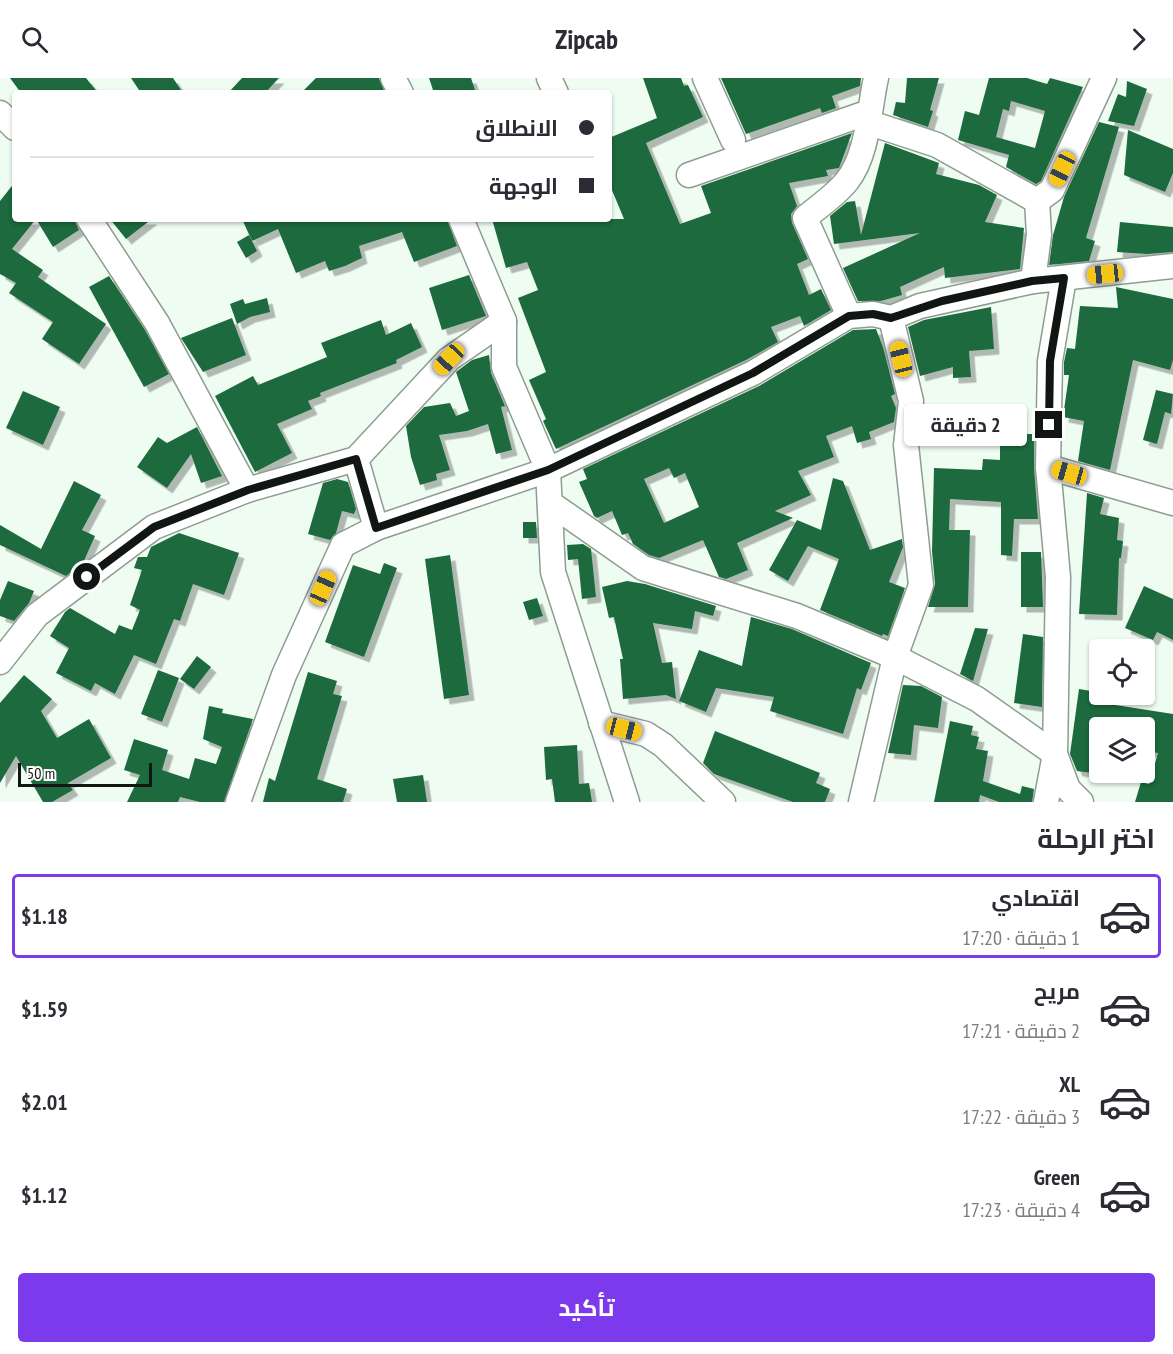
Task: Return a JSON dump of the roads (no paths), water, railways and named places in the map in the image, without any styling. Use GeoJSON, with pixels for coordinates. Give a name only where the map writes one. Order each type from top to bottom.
{"type":"FeatureCollection","features":[{"type":"Feature","properties":{"kind":"street"},"geometry":{"type":"LineString","coordinates":[[705,78],[733,140]]}},
{"type":"Feature","properties":{"kind":"street"},"geometry":{"type":"LineString","coordinates":[[849,316],[805,219],[848,180],[870,117],[876,78]]}},
{"type":"Feature","properties":{"kind":"street"},"geometry":{"type":"LineString","coordinates":[[1037,201],[1052,190],[1104,78]]}},
{"type":"Feature","properties":{"kind":"street"},"geometry":{"type":"LineString","coordinates":[[0,113],[12,125]]}},
{"type":"Feature","properties":{"kind":"street"},"geometry":{"type":"LineString","coordinates":[[689,175],[870,117],[937,145],[1037,201]]}},
{"type":"Feature","properties":{"kind":"street"},"geometry":{"type":"LineString","coordinates":[[1032,281],[1039,235],[1037,201]]}},
{"type":"Feature","properties":{"kind":"street"},"geometry":{"type":"LineString","coordinates":[[91,222],[157,323],[248,490]]}},
{"type":"Feature","properties":{"kind":"street"},"geometry":{"type":"LineString","coordinates":[[462,222],[504,321],[504,367],[548,470],[553,572],[627,802]]}},
{"type":"Feature","properties":{"kind":"street"},"geometry":{"type":"LineString","coordinates":[[238,802],[284,675],[343,545],[376,528],[548,470],[753,373],[849,316],[873,314],[891,318],[920,306],[1032,281],[1173,266]]}},
{"type":"Feature","properties":{"kind":"street"},"geometry":{"type":"LineString","coordinates":[[1046,802],[1056,754],[1058,577],[1048,467],[1050,361],[1064,278]]}},
{"type":"Feature","properties":{"kind":"street"},"geometry":{"type":"LineString","coordinates":[[861,802],[895,657],[921,585],[906,445],[911,400],[891,318]]}},
{"type":"Feature","properties":{"kind":"street"},"geometry":{"type":"LineString","coordinates":[[0,662],[38,615],[154,527],[248,490],[356,459],[449,359],[504,321]]}},
{"type":"Feature","properties":{"kind":"street"},"geometry":{"type":"LineString","coordinates":[[356,459],[376,528]]}},
{"type":"Feature","properties":{"kind":"street"},"geometry":{"type":"LineString","coordinates":[[1048,467],[1173,503]]}},
{"type":"Feature","properties":{"kind":"street"},"geometry":{"type":"LineString","coordinates":[[550,503],[643,568],[797,616],[895,657],[977,699],[1056,754],[1068,789],[1082,802]]}},
{"type":"Feature","properties":{"kind":"street"},"geometry":{"type":"LineString","coordinates":[[601,723],[646,734],[663,746],[723,802]]}}]}
